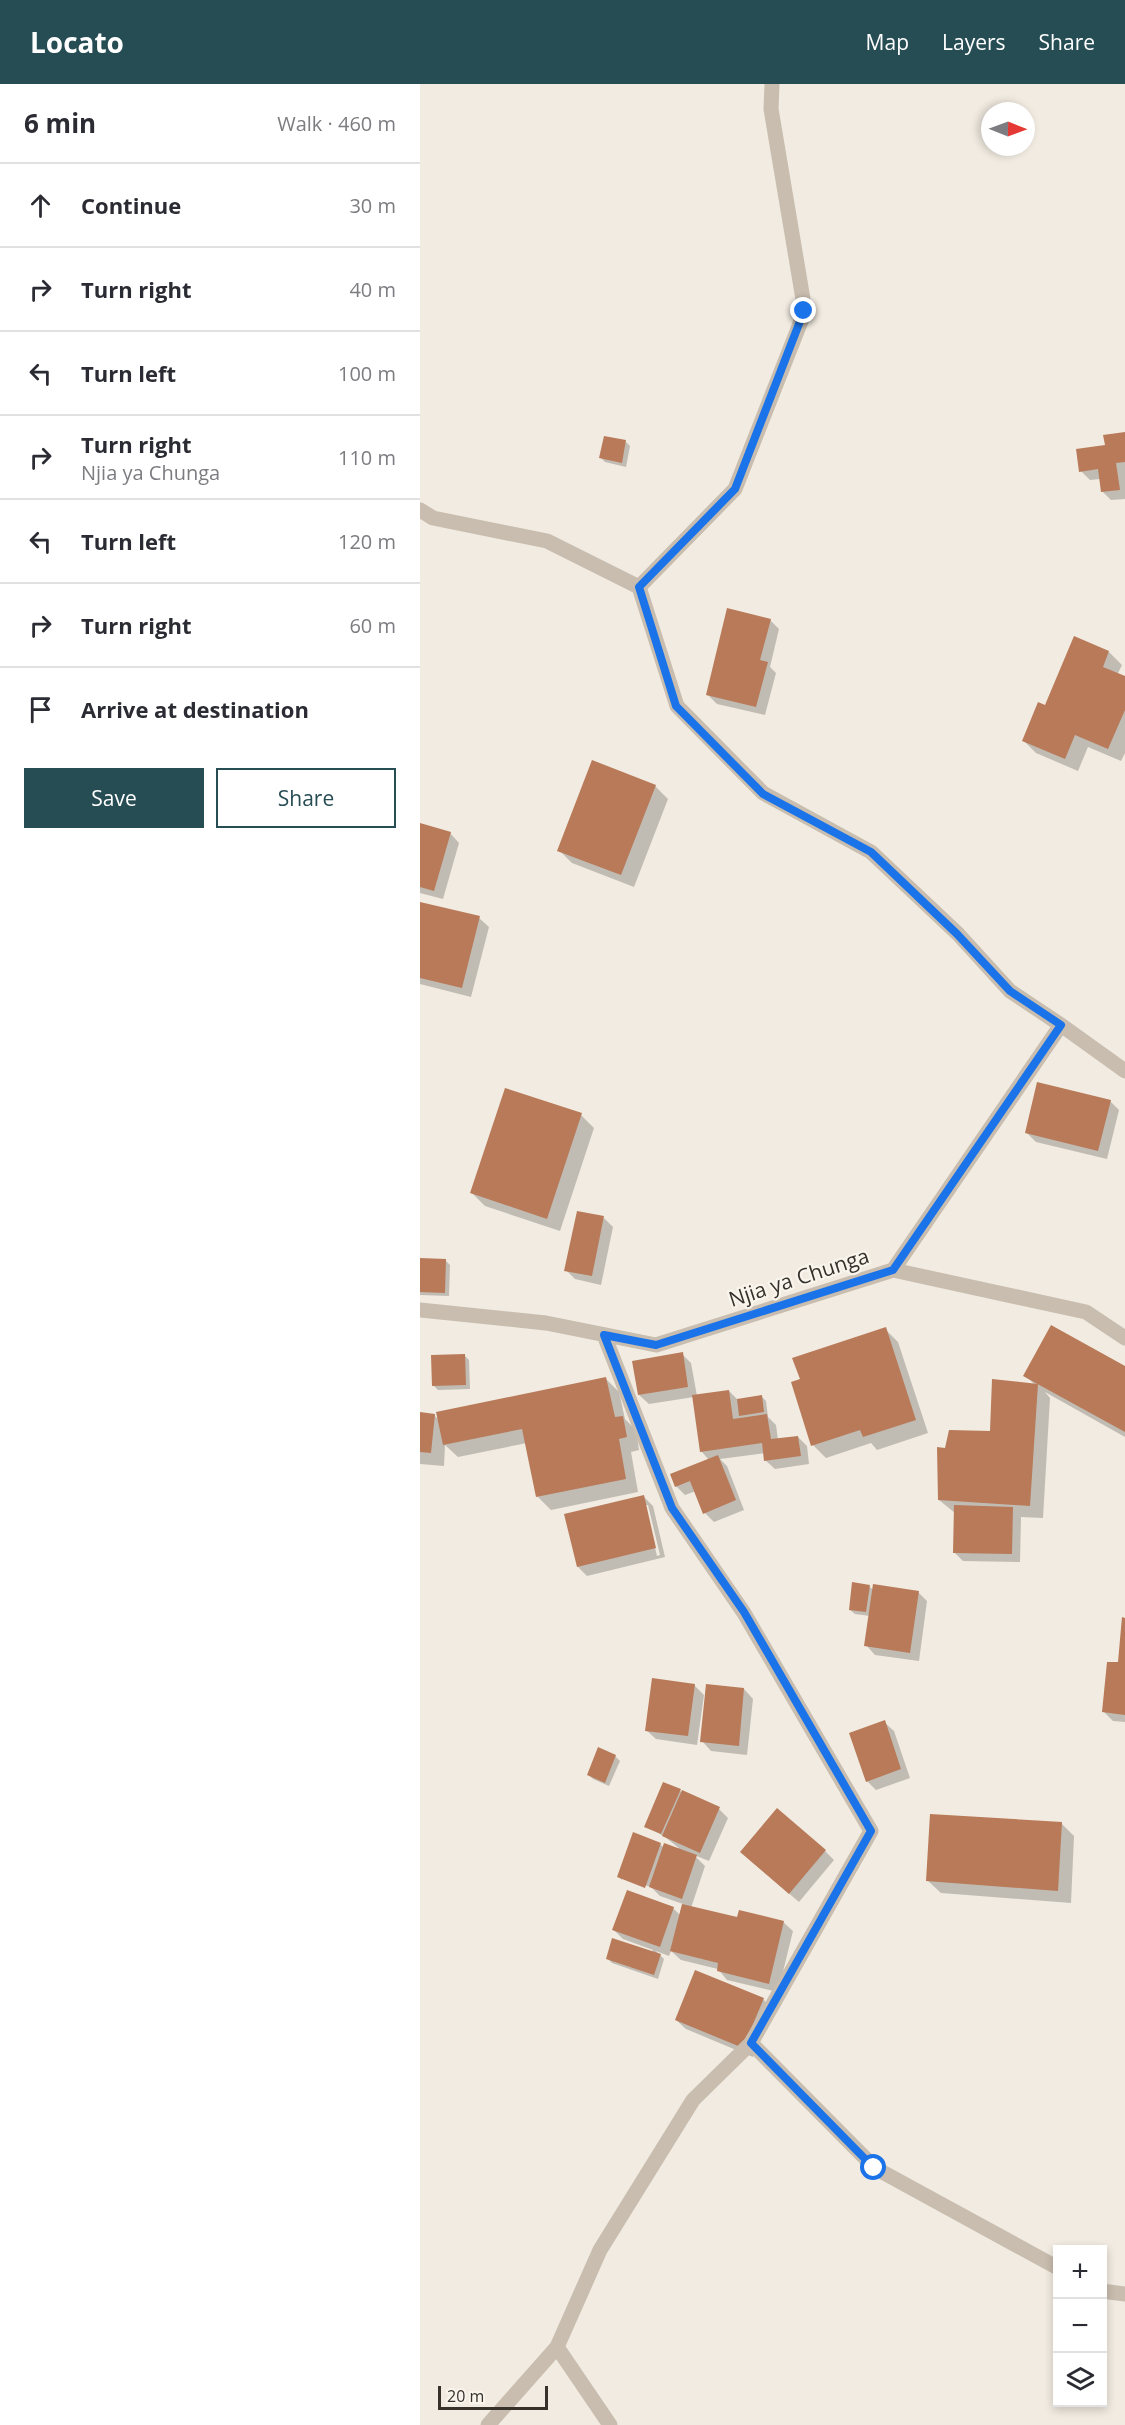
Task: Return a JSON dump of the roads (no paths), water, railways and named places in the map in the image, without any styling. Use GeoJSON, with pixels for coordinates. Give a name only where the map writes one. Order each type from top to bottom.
{"type":"FeatureCollection","features":[{"type":"Feature","properties":{"kind":"street"},"geometry":{"type":"LineString","coordinates":[[639,587],[735,489],[804,311],[771,109],[772,84]]}},
{"type":"Feature","properties":{"kind":"street"},"geometry":{"type":"LineString","coordinates":[[420,510],[433,518],[548,541],[639,587],[676,706],[763,794],[871,852],[957,934],[1010,991],[1125,1071]]}},
{"type":"Feature","properties":{"kind":"street","name":"Njia ya Chunga"},"geometry":{"type":"LineString","coordinates":[[420,1310],[546,1323],[656,1345],[893,1270],[1061,1025]]}},
{"type":"Feature","properties":{"kind":"street"},"geometry":{"type":"LineString","coordinates":[[893,1270],[1086,1312],[1125,1338]]}},
{"type":"Feature","properties":{"kind":"street"},"geometry":{"type":"LineString","coordinates":[[488,2425],[557,2347],[600,2250],[693,2100],[751,2043],[871,1831],[744,1612],[672,1508],[604,1335]]}},
{"type":"Feature","properties":{"kind":"street"},"geometry":{"type":"LineString","coordinates":[[751,2043],[874,2168],[1053,2265]]}},
{"type":"Feature","properties":{"kind":"street"},"geometry":{"type":"LineString","coordinates":[[1107,2292],[1125,2294]]}},
{"type":"Feature","properties":{"kind":"street"},"geometry":{"type":"LineString","coordinates":[[557,2347],[610,2425]]}}]}
